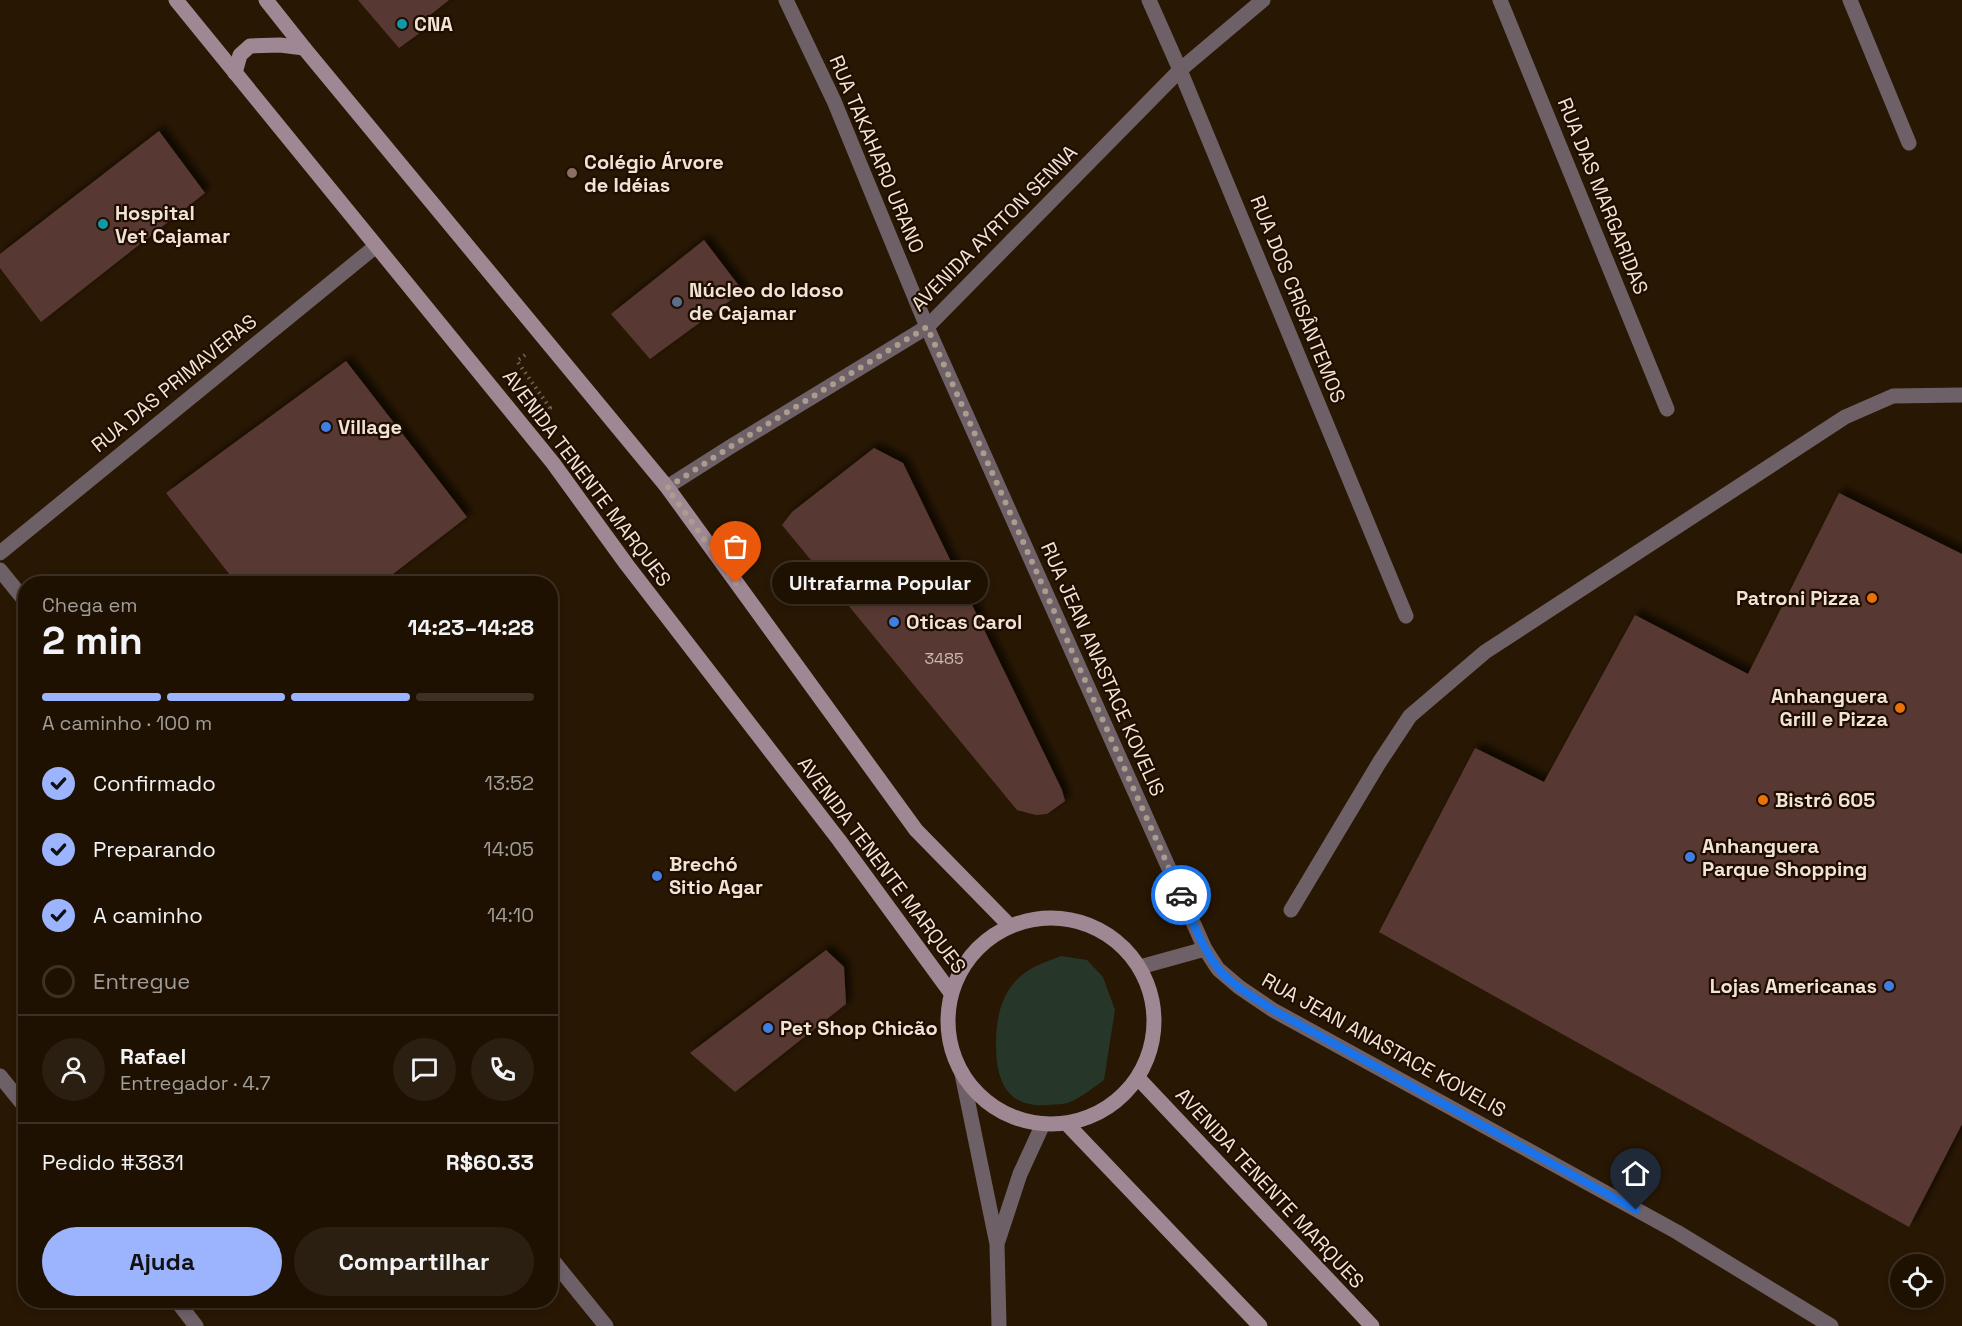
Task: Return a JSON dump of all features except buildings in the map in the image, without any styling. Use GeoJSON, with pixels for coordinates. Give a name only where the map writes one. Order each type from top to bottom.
{"type":"FeatureCollection","features":[{"type":"Feature","properties":{"kind":"main road","name":"AVENIDA TENENTE MARQUES"},"geometry":{"type":"LineString","coordinates":[[176,0],[525,428],[838,840],[951,993]]}},
{"type":"Feature","properties":{"kind":"main road"},"geometry":{"type":"LineString","coordinates":[[266,0],[667,488],[915,830],[1010,926]]}},
{"type":"Feature","properties":{"kind":"main road"},"geometry":{"type":"LineString","coordinates":[[236,73],[240,55],[250,45],[304,48]]}},
{"type":"Feature","properties":{"kind":"main road","name":"AVENIDA TENENTE MARQUES"},"geometry":{"type":"LineString","coordinates":[[1038,918],[1048,918],[1067,919],[1096,928],[1121,944],[1140,967],[1151,994],[1155,1023],[1151,1052],[1138,1078],[1120,1100],[1095,1115],[1067,1124],[1043,1124],[1018,1119],[996,1109],[977,1094],[962,1074],[953,1055],[948,1035],[947,1013],[951,993],[964,965],[983,942],[1010,926],[1038,918]]}},
{"type":"Feature","properties":{"kind":"main road","name":"AVENIDA TENENTE MARQUES"},"geometry":{"type":"LineString","coordinates":[[1138,1078],[1372,1326]]}},
{"type":"Feature","properties":{"kind":"main road"},"geometry":{"type":"LineString","coordinates":[[1067,1124],[1260,1326]]}},
{"type":"Feature","properties":{"kind":"street","name":"RUA TAKAHARO URANO"},"geometry":{"type":"LineString","coordinates":[[786,0],[834,101],[927,327]]}},
{"type":"Feature","properties":{"kind":"street","name":"RUA DOS CRISÂNTEMOS"},"geometry":{"type":"LineString","coordinates":[[1149,0],[1406,616]]}},
{"type":"Feature","properties":{"kind":"street","name":"AVENIDA AYRTON SENNA"},"geometry":{"type":"LineString","coordinates":[[667,488],[927,327],[1180,70],[1263,0]]}},
{"type":"Feature","properties":{"kind":"street","name":"RUA DAS MARGARIDAS"},"geometry":{"type":"LineString","coordinates":[[1500,0],[1667,409]]}},
{"type":"Feature","properties":{"kind":"street"},"geometry":{"type":"LineString","coordinates":[[1850,0],[1909,143]]}},
{"type":"Feature","properties":{"kind":"street","name":"RUA DAS PRIMAVERAS"},"geometry":{"type":"LineString","coordinates":[[0,553],[375,246]]}},
{"type":"Feature","properties":{"kind":"street","name":"RUA JEAN ANASTACE KOVELIS"},"geometry":{"type":"LineString","coordinates":[[927,327],[1205,949],[1218,969],[1239,987],[1273,1010],[1677,1232],[1831,1326]]}},
{"type":"Feature","properties":{"kind":"street"},"geometry":{"type":"LineString","coordinates":[[1291,910],[1379,763],[1410,716],[1485,652],[1845,417],[1893,396],[1962,395]]}},
{"type":"Feature","properties":{"kind":"street"},"geometry":{"type":"LineString","coordinates":[[0,570],[18,592]]}},
{"type":"Feature","properties":{"kind":"street"},"geometry":{"type":"LineString","coordinates":[[1140,967],[1205,949]]}},
{"type":"Feature","properties":{"kind":"street"},"geometry":{"type":"LineString","coordinates":[[962,1074],[998,1244],[999,1326]]}},
{"type":"Feature","properties":{"kind":"street"},"geometry":{"type":"LineString","coordinates":[[0,1076],[18,1098]]}},
{"type":"Feature","properties":{"kind":"street"},"geometry":{"type":"LineString","coordinates":[[998,1244],[1020,1174],[1043,1124]]}},
{"type":"Feature","properties":{"kind":"street"},"geometry":{"type":"LineString","coordinates":[[558,1267],[606,1326]]}},
{"type":"Feature","properties":{"kind":"street"},"geometry":{"type":"LineString","coordinates":[[182,1308],[196,1326]]}},
{"type":"Feature","properties":{"kind":"path"},"geometry":{"type":"LineString","coordinates":[[525,428],[550,408],[517,361],[545,340]]}},
{"type":"Feature","properties":{"kind":"green space"},"geometry":{"type":"Polygon","coordinates":[[[1061,956],[1087,960],[1103,977],[1115,1010],[1104,1080],[1068,1103],[1033,1105],[1013,1096],[1001,1079],[996,1056],[998,1019],[1005,996],[1024,973],[1061,956]]]}},
{"type":"Feature","properties":{"kind":"way so far"},"geometry":{"type":"LineString","coordinates":[[736,583],[667,488],[927,327],[1181,895]]}},
{"type":"Feature","properties":{"kind":"place","name":"CNA"},"geometry":{"type":"Point","coordinates":[402,24]}},
{"type":"Feature","properties":{"kind":"place","name":"Colégio Árvore de Idéias"},"geometry":{"type":"Point","coordinates":[572,173]}},
{"type":"Feature","properties":{"kind":"place","name":"Hospital Vet Cajamar"},"geometry":{"type":"Point","coordinates":[103,224]}},
{"type":"Feature","properties":{"kind":"place","name":"Núcleo do Idoso de Cajamar"},"geometry":{"type":"Point","coordinates":[677,302]}},
{"type":"Feature","properties":{"kind":"place","name":"Village"},"geometry":{"type":"Point","coordinates":[326,427]}},
{"type":"Feature","properties":{"kind":"place","name":"Ultrafarma Popular"},"geometry":{"type":"Point","coordinates":[736,583]}},
{"type":"Feature","properties":{"kind":"place","name":"Patroni Pizza"},"geometry":{"type":"Point","coordinates":[1872,598]}},
{"type":"Feature","properties":{"kind":"place","name":"Oticas Carol"},"geometry":{"type":"Point","coordinates":[894,622]}},
{"type":"Feature","properties":{"kind":"place","name":"Anhanguera Grill e Pizza"},"geometry":{"type":"Point","coordinates":[1900,708]}},
{"type":"Feature","properties":{"kind":"place","name":"Bistrô 605"},"geometry":{"type":"Point","coordinates":[1763,800]}},
{"type":"Feature","properties":{"kind":"place","name":"Anhanguera Parque Shopping"},"geometry":{"type":"Point","coordinates":[1690,857]}},
{"type":"Feature","properties":{"kind":"place","name":"Brechó Sitio Agar"},"geometry":{"type":"Point","coordinates":[657,876]}},
{"type":"Feature","properties":{"kind":"place","name":"Lojas Americanas"},"geometry":{"type":"Point","coordinates":[1889,986]}},
{"type":"Feature","properties":{"kind":"place","name":"Pet Shop Chicão"},"geometry":{"type":"Point","coordinates":[768,1028]}},
{"type":"Feature","properties":{"kind":"route"},"geometry":{"type":"LineString","coordinates":[[1181,895],[1205,949],[1218,969],[1239,987],[1273,1010],[1636,1210]]}}]}
